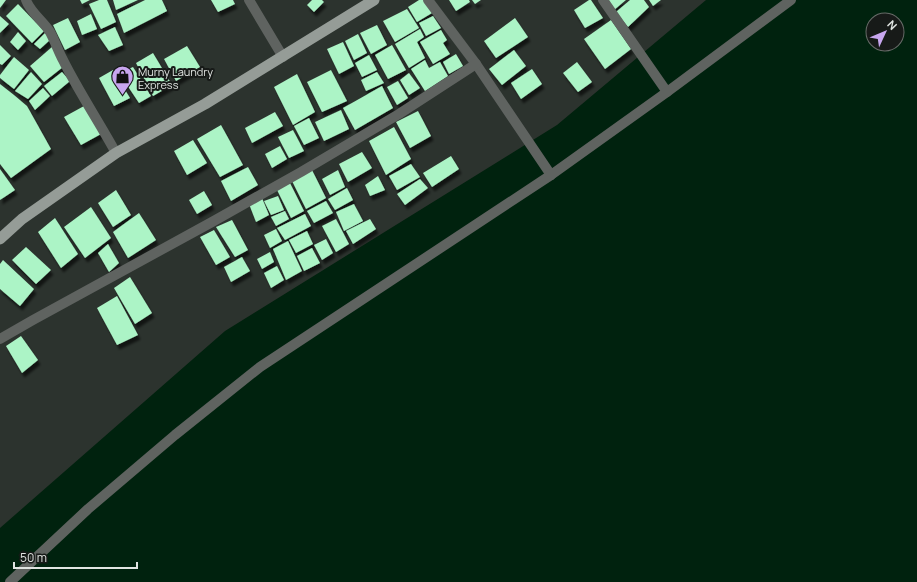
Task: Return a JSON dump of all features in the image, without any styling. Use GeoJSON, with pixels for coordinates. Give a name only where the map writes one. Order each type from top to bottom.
{"type":"FeatureCollection","features":[{"type":"Feature","properties":{"kind":"highway"},"geometry":{"type":"LineString","coordinates":[[0,238],[22,219],[116,153],[204,104],[374,0]]}},
{"type":"Feature","properties":{"kind":"street"},"geometry":{"type":"LineString","coordinates":[[26,0],[32,12],[42,21],[50,33],[62,60],[116,153]]}},
{"type":"Feature","properties":{"kind":"street"},"geometry":{"type":"LineString","coordinates":[[248,0],[283,57]]}},
{"type":"Feature","properties":{"kind":"street"},"geometry":{"type":"LineString","coordinates":[[428,0],[476,64],[551,175]]}},
{"type":"Feature","properties":{"kind":"street"},"geometry":{"type":"LineString","coordinates":[[603,0],[667,92]]}},
{"type":"Feature","properties":{"kind":"street"},"geometry":{"type":"LineString","coordinates":[[10,582],[88,509],[175,435],[260,367],[551,175],[792,0]]}},
{"type":"Feature","properties":{"kind":"street"},"geometry":{"type":"LineString","coordinates":[[0,339],[314,164],[399,114],[476,64]]}},
{"type":"Feature","properties":{"kind":"shaded area"},"geometry":{"type":"Polygon","coordinates":[[[706,0],[917,0],[917,582],[0,582],[0,528],[225,331],[557,125],[706,0]]]}},
{"type":"Feature","properties":{"kind":"building"},"geometry":{"type":"Polygon","coordinates":[[[0,0],[6,0],[0,8],[0,0]]]}},
{"type":"Feature","properties":{"kind":"building"},"geometry":{"type":"Polygon","coordinates":[[[80,0],[90,0],[82,4],[80,0]]]}},
{"type":"Feature","properties":{"kind":"building"},"geometry":{"type":"Polygon","coordinates":[[[99,0],[107,0],[116,22],[101,29],[89,4],[99,0]]]}},
{"type":"Feature","properties":{"kind":"building"},"geometry":{"type":"Polygon","coordinates":[[[113,0],[138,0],[116,10],[113,0]]]}},
{"type":"Feature","properties":{"kind":"building"},"geometry":{"type":"Polygon","coordinates":[[[145,0],[162,0],[167,11],[124,33],[117,14],[145,0]]]}},
{"type":"Feature","properties":{"kind":"building"},"geometry":{"type":"Polygon","coordinates":[[[211,0],[233,0],[235,4],[218,12],[211,0]]]}},
{"type":"Feature","properties":{"kind":"building"},"geometry":{"type":"Polygon","coordinates":[[[312,0],[322,0],[324,2],[314,12],[307,5],[312,0]]]}},
{"type":"Feature","properties":{"kind":"building"},"geometry":{"type":"Polygon","coordinates":[[[419,0],[424,0],[432,13],[417,22],[408,7],[419,0]]]}},
{"type":"Feature","properties":{"kind":"building"},"geometry":{"type":"Polygon","coordinates":[[[449,0],[469,0],[470,2],[456,11],[449,0]]]}},
{"type":"Feature","properties":{"kind":"building"},"geometry":{"type":"Polygon","coordinates":[[[472,0],[481,0],[475,4],[472,0]]]}},
{"type":"Feature","properties":{"kind":"building"},"geometry":{"type":"Polygon","coordinates":[[[591,0],[603,18],[585,28],[574,10],[591,0]]]}},
{"type":"Feature","properties":{"kind":"building"},"geometry":{"type":"Polygon","coordinates":[[[607,0],[626,0],[614,10],[607,0]]]}},
{"type":"Feature","properties":{"kind":"building"},"geometry":{"type":"Polygon","coordinates":[[[630,0],[644,0],[649,7],[628,27],[616,12],[630,0]]]}},
{"type":"Feature","properties":{"kind":"building"},"geometry":{"type":"Polygon","coordinates":[[[649,0],[661,0],[653,6],[649,0]]]}},
{"type":"Feature","properties":{"kind":"building"},"geometry":{"type":"Polygon","coordinates":[[[18,4],[44,31],[32,43],[6,16],[18,4]]]}},
{"type":"Feature","properties":{"kind":"building"},"geometry":{"type":"Polygon","coordinates":[[[407,9],[419,28],[395,42],[383,21],[407,9]]]}},
{"type":"Feature","properties":{"kind":"building"},"geometry":{"type":"Polygon","coordinates":[[[91,14],[97,29],[82,35],[77,21],[91,14]]]}},
{"type":"Feature","properties":{"kind":"building"},"geometry":{"type":"Polygon","coordinates":[[[0,16],[9,24],[0,33],[0,16]]]}},
{"type":"Feature","properties":{"kind":"building"},"geometry":{"type":"Polygon","coordinates":[[[433,16],[441,28],[426,36],[419,23],[433,16]]]}},
{"type":"Feature","properties":{"kind":"building"},"geometry":{"type":"Polygon","coordinates":[[[68,18],[80,42],[65,50],[53,25],[68,18]]]}},
{"type":"Feature","properties":{"kind":"building"},"geometry":{"type":"Polygon","coordinates":[[[515,18],[528,37],[496,58],[484,41],[515,18]]]}},
{"type":"Feature","properties":{"kind":"building"},"geometry":{"type":"Polygon","coordinates":[[[611,20],[631,49],[605,69],[584,39],[611,20]]]}},
{"type":"Feature","properties":{"kind":"building"},"geometry":{"type":"Polygon","coordinates":[[[377,25],[387,45],[371,54],[360,33],[377,25]]]}},
{"type":"Feature","properties":{"kind":"building"},"geometry":{"type":"Polygon","coordinates":[[[115,27],[123,45],[109,51],[98,35],[115,27]]]}},
{"type":"Feature","properties":{"kind":"building"},"geometry":{"type":"Polygon","coordinates":[[[420,29],[424,37],[417,42],[425,58],[409,68],[395,44],[420,29]]]}},
{"type":"Feature","properties":{"kind":"building"},"geometry":{"type":"Polygon","coordinates":[[[441,30],[447,40],[443,43],[450,54],[433,64],[420,42],[441,30]]]}},
{"type":"Feature","properties":{"kind":"building"},"geometry":{"type":"Polygon","coordinates":[[[18,32],[26,41],[18,50],[10,42],[18,32]]]}},
{"type":"Feature","properties":{"kind":"building"},"geometry":{"type":"Polygon","coordinates":[[[45,33],[51,39],[40,49],[34,44],[45,33]]]}},
{"type":"Feature","properties":{"kind":"building"},"geometry":{"type":"Polygon","coordinates":[[[358,34],[367,53],[354,60],[345,41],[358,34]]]}},
{"type":"Feature","properties":{"kind":"building"},"geometry":{"type":"Polygon","coordinates":[[[343,42],[354,66],[339,74],[327,49],[343,42]]]}},
{"type":"Feature","properties":{"kind":"building"},"geometry":{"type":"Polygon","coordinates":[[[0,45],[11,56],[2,65],[0,64],[0,45]]]}},
{"type":"Feature","properties":{"kind":"building"},"geometry":{"type":"Polygon","coordinates":[[[392,45],[406,70],[388,79],[375,55],[392,45]]]}},
{"type":"Feature","properties":{"kind":"building"},"geometry":{"type":"Polygon","coordinates":[[[187,46],[200,67],[176,81],[164,59],[187,46]]]}},
{"type":"Feature","properties":{"kind":"building"},"geometry":{"type":"Polygon","coordinates":[[[52,47],[63,67],[44,82],[30,66],[52,47]]]}},
{"type":"Feature","properties":{"kind":"building"},"geometry":{"type":"Polygon","coordinates":[[[514,50],[526,66],[502,85],[489,69],[514,50]]]}},
{"type":"Feature","properties":{"kind":"building"},"geometry":{"type":"Polygon","coordinates":[[[153,53],[172,85],[153,96],[136,63],[153,53]]]}},
{"type":"Feature","properties":{"kind":"building"},"geometry":{"type":"Polygon","coordinates":[[[456,54],[463,66],[449,74],[443,62],[456,54]]]}},
{"type":"Feature","properties":{"kind":"building"},"geometry":{"type":"Polygon","coordinates":[[[369,55],[377,70],[362,77],[355,63],[369,55]]]}},
{"type":"Feature","properties":{"kind":"building"},"geometry":{"type":"Polygon","coordinates":[[[14,57],[29,70],[14,89],[0,78],[0,75],[14,57]]]}},
{"type":"Feature","properties":{"kind":"building"},"geometry":{"type":"Polygon","coordinates":[[[425,60],[429,68],[440,62],[448,76],[425,91],[411,69],[425,60]]]}},
{"type":"Feature","properties":{"kind":"building"},"geometry":{"type":"Polygon","coordinates":[[[577,62],[592,82],[578,92],[563,73],[577,62]]]}},
{"type":"Feature","properties":{"kind":"building"},"geometry":{"type":"Polygon","coordinates":[[[133,67],[151,96],[139,103],[119,73],[133,67]]]}},
{"type":"Feature","properties":{"kind":"building"},"geometry":{"type":"Polygon","coordinates":[[[532,69],[542,84],[521,99],[511,83],[532,69]]]}},
{"type":"Feature","properties":{"kind":"building"},"geometry":{"type":"Polygon","coordinates":[[[113,70],[130,98],[114,106],[99,78],[113,70]]]}},
{"type":"Feature","properties":{"kind":"building"},"geometry":{"type":"Polygon","coordinates":[[[331,70],[347,101],[322,112],[307,82],[331,70]]]}},
{"type":"Feature","properties":{"kind":"building"},"geometry":{"type":"Polygon","coordinates":[[[31,72],[42,84],[28,99],[15,91],[31,72]]]}},
{"type":"Feature","properties":{"kind":"building"},"geometry":{"type":"Polygon","coordinates":[[[62,72],[70,81],[52,96],[44,86],[62,72]]]}},
{"type":"Feature","properties":{"kind":"building"},"geometry":{"type":"Polygon","coordinates":[[[377,72],[384,83],[366,91],[361,80],[377,72]]]}},
{"type":"Feature","properties":{"kind":"building"},"geometry":{"type":"Polygon","coordinates":[[[409,73],[420,88],[409,95],[400,80],[409,73]]]}},
{"type":"Feature","properties":{"kind":"building"},"geometry":{"type":"Polygon","coordinates":[[[297,74],[315,112],[293,125],[274,87],[297,74]]]}},
{"type":"Feature","properties":{"kind":"building"},"geometry":{"type":"Polygon","coordinates":[[[398,81],[408,98],[397,105],[387,87],[398,81]]]}},
{"type":"Feature","properties":{"kind":"building"},"geometry":{"type":"Polygon","coordinates":[[[0,84],[27,106],[51,149],[11,178],[0,164],[0,84]]]}},
{"type":"Feature","properties":{"kind":"building"},"geometry":{"type":"Polygon","coordinates":[[[382,86],[393,108],[355,130],[343,108],[382,86]]]}},
{"type":"Feature","properties":{"kind":"building"},"geometry":{"type":"Polygon","coordinates":[[[43,88],[50,96],[35,110],[29,101],[43,88]]]}},
{"type":"Feature","properties":{"kind":"building"},"geometry":{"type":"Polygon","coordinates":[[[84,106],[101,134],[81,145],[64,117],[84,106]]]}},
{"type":"Feature","properties":{"kind":"building"},"geometry":{"type":"Polygon","coordinates":[[[341,110],[349,129],[324,141],[315,122],[341,110]]]}},
{"type":"Feature","properties":{"kind":"building"},"geometry":{"type":"Polygon","coordinates":[[[418,111],[431,136],[410,148],[396,122],[418,111]]]}},
{"type":"Feature","properties":{"kind":"building"},"geometry":{"type":"Polygon","coordinates":[[[275,112],[283,126],[252,143],[245,128],[275,112]]]}},
{"type":"Feature","properties":{"kind":"building"},"geometry":{"type":"Polygon","coordinates":[[[309,118],[319,138],[304,145],[294,126],[309,118]]]}},
{"type":"Feature","properties":{"kind":"building"},"geometry":{"type":"Polygon","coordinates":[[[221,125],[243,165],[220,177],[197,139],[221,125]]]}},
{"type":"Feature","properties":{"kind":"building"},"geometry":{"type":"Polygon","coordinates":[[[394,127],[411,159],[386,175],[369,141],[394,127]]]}},
{"type":"Feature","properties":{"kind":"building"},"geometry":{"type":"Polygon","coordinates":[[[293,130],[304,151],[289,158],[278,137],[293,130]]]}},
{"type":"Feature","properties":{"kind":"building"},"geometry":{"type":"Polygon","coordinates":[[[193,140],[207,163],[187,175],[174,151],[193,140]]]}},
{"type":"Feature","properties":{"kind":"building"},"geometry":{"type":"Polygon","coordinates":[[[280,146],[287,159],[272,168],[265,154],[280,146]]]}},
{"type":"Feature","properties":{"kind":"building"},"geometry":{"type":"Polygon","coordinates":[[[362,152],[372,168],[348,182],[339,164],[362,152]]]}},
{"type":"Feature","properties":{"kind":"building"},"geometry":{"type":"Polygon","coordinates":[[[451,156],[459,169],[432,187],[423,173],[451,156]]]}},
{"type":"Feature","properties":{"kind":"building"},"geometry":{"type":"Polygon","coordinates":[[[411,164],[420,177],[397,190],[389,176],[411,164]]]}},
{"type":"Feature","properties":{"kind":"building"},"geometry":{"type":"Polygon","coordinates":[[[248,167],[258,185],[231,201],[221,181],[248,167]]]}},
{"type":"Feature","properties":{"kind":"building"},"geometry":{"type":"Polygon","coordinates":[[[0,169],[15,190],[0,200],[0,169]]]}},
{"type":"Feature","properties":{"kind":"building"},"geometry":{"type":"Polygon","coordinates":[[[312,170],[326,198],[306,209],[292,181],[312,170]]]}},
{"type":"Feature","properties":{"kind":"building"},"geometry":{"type":"Polygon","coordinates":[[[338,170],[345,187],[330,195],[322,179],[338,170]]]}},
{"type":"Feature","properties":{"kind":"building"},"geometry":{"type":"Polygon","coordinates":[[[378,176],[385,190],[370,196],[365,185],[378,176]]]}},
{"type":"Feature","properties":{"kind":"building"},"geometry":{"type":"Polygon","coordinates":[[[420,179],[428,188],[405,205],[397,194],[420,179]]]}},
{"type":"Feature","properties":{"kind":"building"},"geometry":{"type":"Polygon","coordinates":[[[290,183],[304,211],[291,218],[277,190],[290,183]]]}},
{"type":"Feature","properties":{"kind":"building"},"geometry":{"type":"Polygon","coordinates":[[[347,188],[353,200],[335,210],[328,199],[347,188]]]}},
{"type":"Feature","properties":{"kind":"building"},"geometry":{"type":"Polygon","coordinates":[[[116,190],[131,215],[113,227],[98,203],[116,190]]]}},
{"type":"Feature","properties":{"kind":"building"},"geometry":{"type":"Polygon","coordinates":[[[204,191],[212,205],[197,214],[189,200],[204,191]]]}},
{"type":"Feature","properties":{"kind":"building"},"geometry":{"type":"Polygon","coordinates":[[[278,196],[284,210],[271,215],[264,201],[278,196]]]}},
{"type":"Feature","properties":{"kind":"building"},"geometry":{"type":"Polygon","coordinates":[[[262,198],[269,215],[256,222],[249,204],[262,198]]]}},
{"type":"Feature","properties":{"kind":"building"},"geometry":{"type":"Polygon","coordinates":[[[326,201],[333,213],[314,223],[307,211],[326,201]]]}},
{"type":"Feature","properties":{"kind":"building"},"geometry":{"type":"Polygon","coordinates":[[[354,204],[363,221],[344,231],[336,212],[354,204]]]}},
{"type":"Feature","properties":{"kind":"building"},"geometry":{"type":"Polygon","coordinates":[[[91,207],[111,238],[85,258],[64,227],[91,207]]]}},
{"type":"Feature","properties":{"kind":"building"},"geometry":{"type":"Polygon","coordinates":[[[285,211],[289,219],[276,226],[271,217],[285,211]]]}},
{"type":"Feature","properties":{"kind":"building"},"geometry":{"type":"Polygon","coordinates":[[[139,213],[156,240],[128,258],[113,232],[139,213]]]}},
{"type":"Feature","properties":{"kind":"building"},"geometry":{"type":"Polygon","coordinates":[[[305,214],[311,226],[285,240],[277,228],[305,214]]]}},
{"type":"Feature","properties":{"kind":"building"},"geometry":{"type":"Polygon","coordinates":[[[55,218],[78,254],[61,268],[38,232],[55,218]]]}},
{"type":"Feature","properties":{"kind":"building"},"geometry":{"type":"Polygon","coordinates":[[[336,219],[349,244],[336,252],[322,226],[336,219]]]}},
{"type":"Feature","properties":{"kind":"building"},"geometry":{"type":"Polygon","coordinates":[[[370,219],[376,229],[353,244],[346,231],[370,219]]]}},
{"type":"Feature","properties":{"kind":"building"},"geometry":{"type":"Polygon","coordinates":[[[232,220],[248,250],[235,257],[216,227],[232,220]]]}},
{"type":"Feature","properties":{"kind":"building"},"geometry":{"type":"Polygon","coordinates":[[[276,229],[282,241],[270,248],[264,235],[276,229]]]}},
{"type":"Feature","properties":{"kind":"building"},"geometry":{"type":"Polygon","coordinates":[[[214,230],[230,257],[216,265],[200,237],[214,230]]]}},
{"type":"Feature","properties":{"kind":"building"},"geometry":{"type":"Polygon","coordinates":[[[307,231],[313,244],[296,253],[289,240],[307,231]]]}},
{"type":"Feature","properties":{"kind":"building"},"geometry":{"type":"Polygon","coordinates":[[[326,239],[333,253],[322,260],[314,245],[326,239]]]}},
{"type":"Feature","properties":{"kind":"building"},"geometry":{"type":"Polygon","coordinates":[[[288,241],[302,271],[286,280],[273,249],[288,241]]]}},
{"type":"Feature","properties":{"kind":"building"},"geometry":{"type":"Polygon","coordinates":[[[108,244],[119,263],[109,272],[98,253],[108,244]]]}},
{"type":"Feature","properties":{"kind":"building"},"geometry":{"type":"Polygon","coordinates":[[[26,247],[51,270],[36,284],[12,260],[26,247]]]}},
{"type":"Feature","properties":{"kind":"building"},"geometry":{"type":"Polygon","coordinates":[[[312,248],[320,263],[304,271],[297,256],[312,248]]]}},
{"type":"Feature","properties":{"kind":"building"},"geometry":{"type":"Polygon","coordinates":[[[270,252],[274,262],[262,269],[257,259],[270,252]]]}},
{"type":"Feature","properties":{"kind":"building"},"geometry":{"type":"Polygon","coordinates":[[[242,257],[250,271],[231,282],[224,267],[242,257]]]}},
{"type":"Feature","properties":{"kind":"building"},"geometry":{"type":"Polygon","coordinates":[[[3,260],[34,289],[20,306],[0,289],[0,264],[3,260]]]}},
{"type":"Feature","properties":{"kind":"building"},"geometry":{"type":"Polygon","coordinates":[[[277,266],[284,280],[271,288],[264,273],[277,266]]]}},
{"type":"Feature","properties":{"kind":"building"},"geometry":{"type":"Polygon","coordinates":[[[130,277],[152,313],[135,324],[114,288],[130,277]]]}},
{"type":"Feature","properties":{"kind":"building"},"geometry":{"type":"Polygon","coordinates":[[[117,296],[138,335],[117,345],[97,308],[117,296]]]}},
{"type":"Feature","properties":{"kind":"building"},"geometry":{"type":"Polygon","coordinates":[[[21,336],[38,360],[22,373],[6,346],[21,336]]]}},
{"type":"Feature","properties":{"kind":"place","name":"Murny Laundry Express"},"geometry":{"type":"Point","coordinates":[122,96]}}]}
